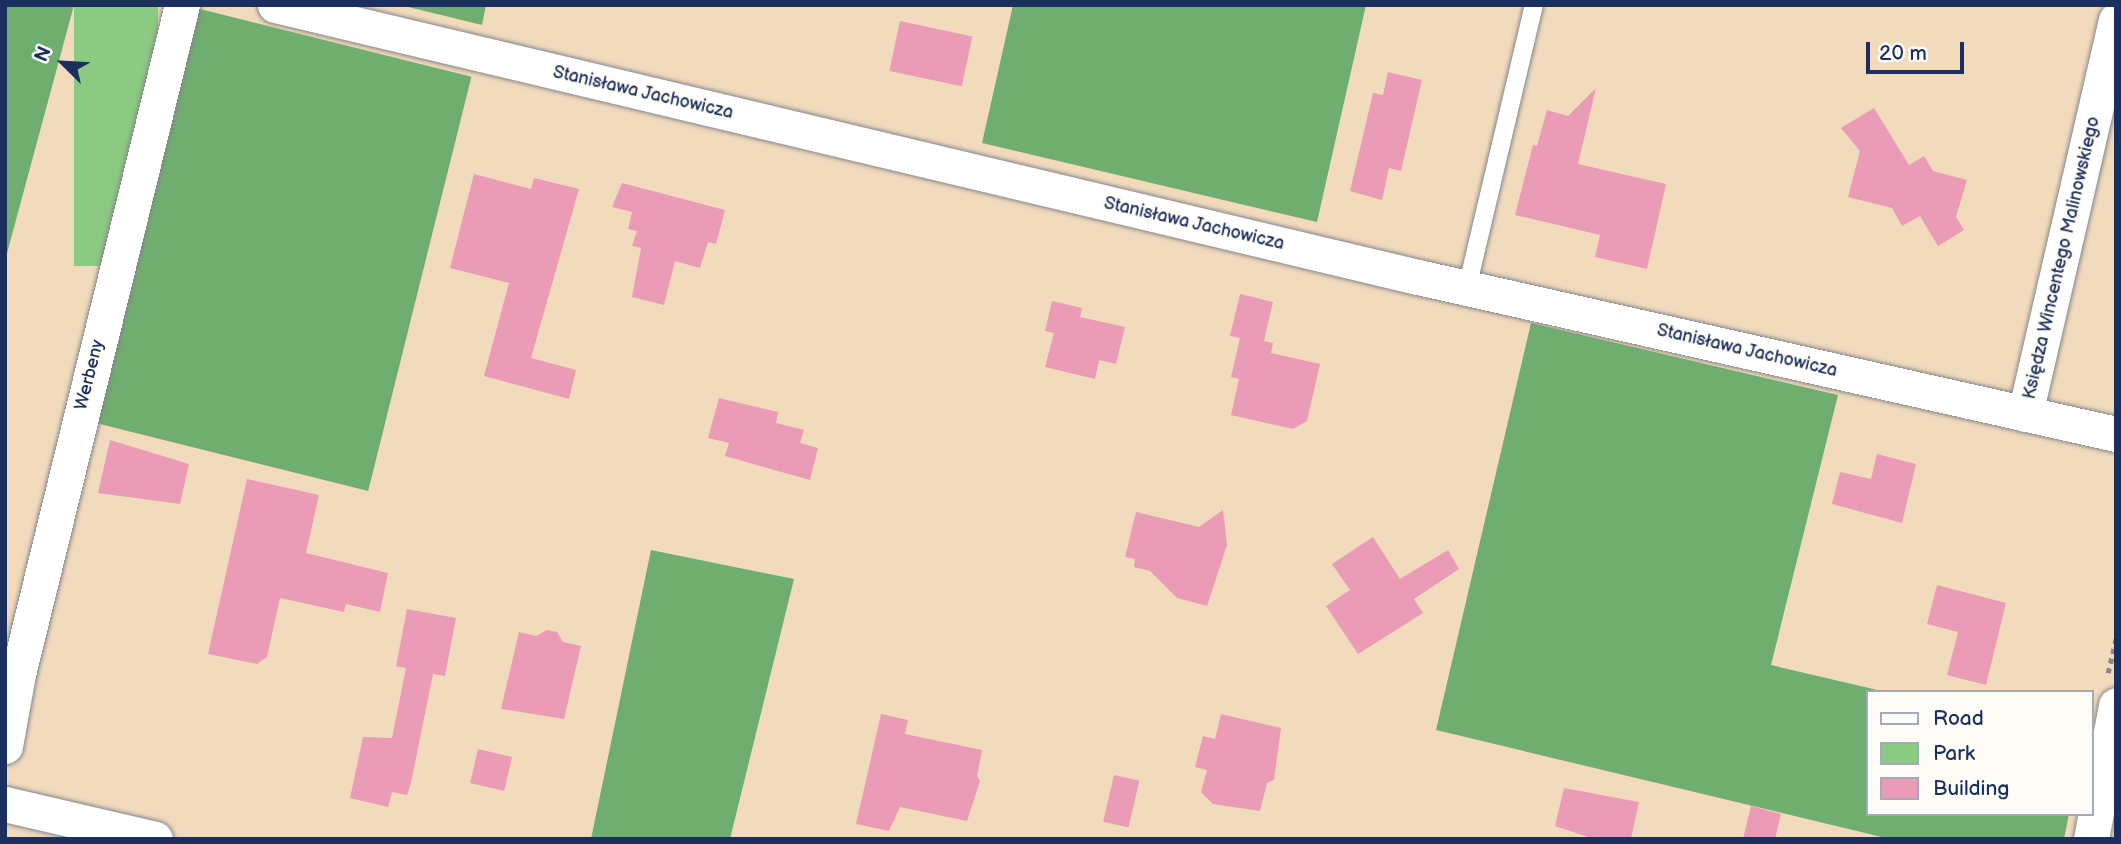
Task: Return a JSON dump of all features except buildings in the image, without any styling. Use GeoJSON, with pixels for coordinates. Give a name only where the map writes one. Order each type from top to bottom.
{"type":"FeatureCollection","features":[{"type":"Feature","properties":{"kind":"street","name":"Werbeny"},"geometry":{"type":"LineString","coordinates":[[5,746],[24,647],[182,5]]}},
{"type":"Feature","properties":{"kind":"street","name":"Stanisława Jachowicza"},"geometry":{"type":"LineString","coordinates":[[275,5],[1467,289],[2116,434]]}},
{"type":"Feature","properties":{"kind":"street","name":"Księdza Wincentego Malinowskiego"},"geometry":{"type":"LineString","coordinates":[[2025,414],[2116,20]]}},
{"type":"Feature","properties":{"kind":"street"},"geometry":{"type":"LineString","coordinates":[[2091,839],[2116,705]]}},
{"type":"Feature","properties":{"kind":"street"},"geometry":{"type":"LineString","coordinates":[[5,804],[155,839]]}},
{"type":"Feature","properties":{"kind":"lane"},"geometry":{"type":"LineString","coordinates":[[1467,289],[1534,5]]}},
{"type":"Feature","properties":{"kind":"green space"},"geometry":{"type":"Polygon","coordinates":[[[5,5],[74,5],[6,257],[5,257],[5,5]]]}},
{"type":"Feature","properties":{"kind":"green space"},"geometry":{"type":"Polygon","coordinates":[[[74,5],[158,5],[158,266],[74,266],[74,5]]]}},
{"type":"Feature","properties":{"kind":"green space"},"geometry":{"type":"Polygon","coordinates":[[[400,5],[486,5],[482,25],[400,5]]]}},
{"type":"Feature","properties":{"kind":"green space"},"geometry":{"type":"Polygon","coordinates":[[[1013,5],[1366,5],[1317,222],[982,143],[1013,5]]]}},
{"type":"Feature","properties":{"kind":"green space"},"geometry":{"type":"Polygon","coordinates":[[[192,7],[471,77],[368,491],[89,421],[192,7]]]}},
{"type":"Feature","properties":{"kind":"green space"},"geometry":{"type":"Polygon","coordinates":[[[1531,323],[1838,395],[1771,665],[1877,690],[1866,690],[1866,816],[2069,816],[2064,839],[1890,839],[1436,730],[1531,323]]]}},
{"type":"Feature","properties":{"kind":"green space"},"geometry":{"type":"Polygon","coordinates":[[[651,550],[794,579],[730,839],[591,839],[651,550]]]}}]}
